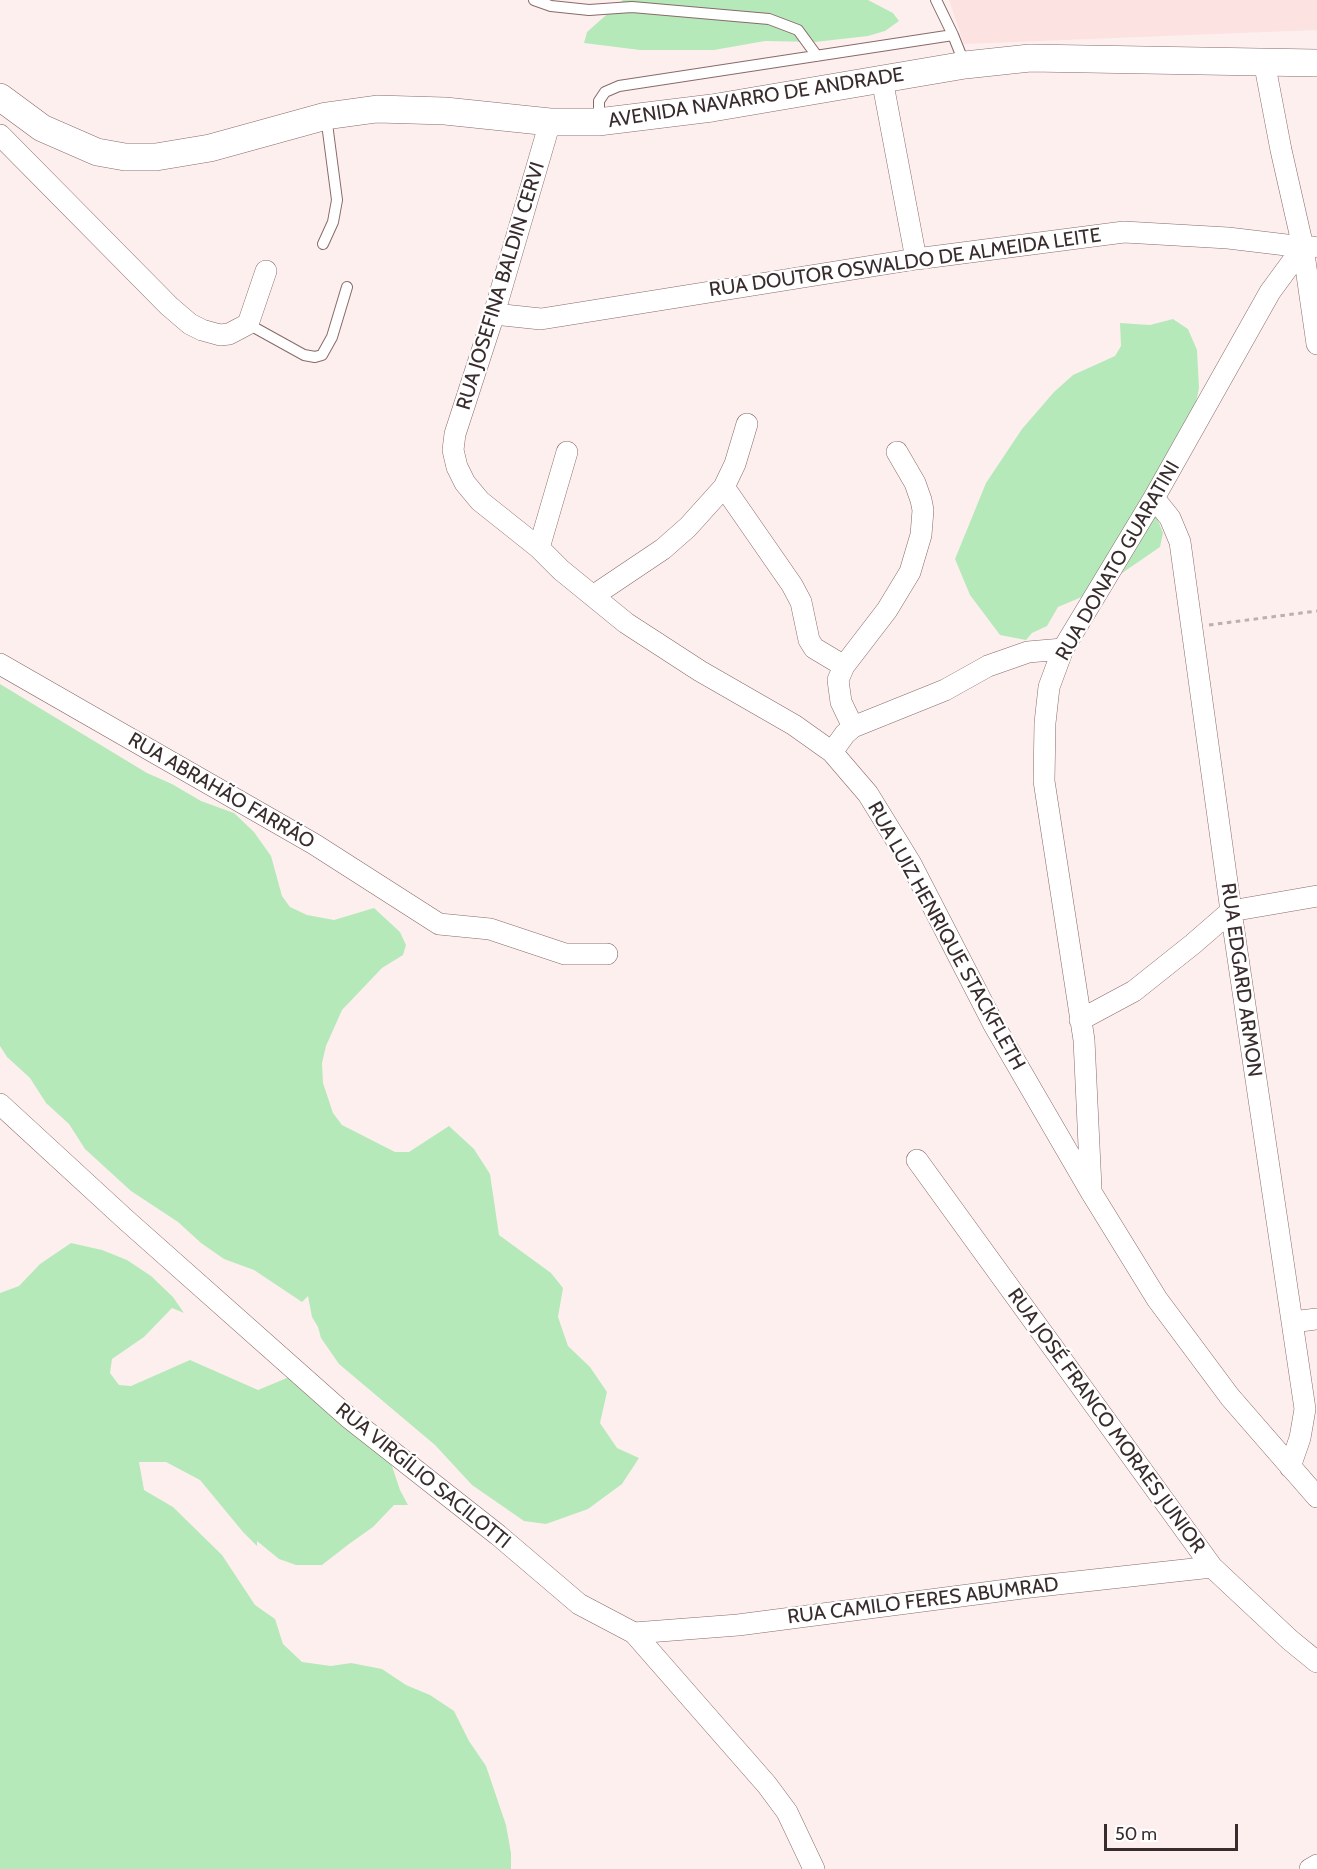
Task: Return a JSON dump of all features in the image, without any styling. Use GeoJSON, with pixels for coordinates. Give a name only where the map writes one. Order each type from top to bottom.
{"type":"FeatureCollection","features":[{"type":"Feature","properties":{"kind":"street","name":"AVENIDA NAVARRO DE ANDRADE"},"geometry":{"type":"LineString","coordinates":[[0,97],[42,128],[70,142],[98,152],[125,157],[156,157],[210,148],[326,116],[377,109],[446,111],[550,122],[598,122],[712,108],[965,65],[1030,58],[1317,63]]}},
{"type":"Feature","properties":{"kind":"street"},"geometry":{"type":"LineString","coordinates":[[1264,62],[1281,150],[1310,247],[1317,344]]}},
{"type":"Feature","properties":{"kind":"street"},"geometry":{"type":"LineString","coordinates":[[882,79],[916,259]]}},
{"type":"Feature","properties":{"kind":"street","name":"RUA JOSEFINA BALDIN CERVI"},"geometry":{"type":"LineString","coordinates":[[453,450],[455,434],[494,314],[550,122]]}},
{"type":"Feature","properties":{"kind":"street"},"geometry":{"type":"LineString","coordinates":[[0,135],[169,306],[190,324],[220,335],[229,334],[248,324],[266,271]]}},
{"type":"Feature","properties":{"kind":"street","name":"RUA DOUTOR OSWALDO DE ALMEIDA LEITE"},"geometry":{"type":"LineString","coordinates":[[494,314],[541,319],[916,259],[1124,232],[1228,238],[1310,247]]}},
{"type":"Feature","properties":{"kind":"street","name":"RUA DONATO GUARATINI"},"geometry":{"type":"LineString","coordinates":[[1091,1192],[1084,1040],[1044,781],[1045,723],[1049,687],[1063,650],[1155,498],[1270,292],[1310,247]]}},
{"type":"Feature","properties":{"kind":"street"},"geometry":{"type":"LineString","coordinates":[[593,596],[663,549],[688,527],[724,487],[738,455],[747,424]]}},
{"type":"Feature","properties":{"kind":"street","name":"RUA LUIZ HENRIQUE STACKFLETH"},"geometry":{"type":"LineString","coordinates":[[453,450],[465,483],[480,501],[593,596],[626,623],[658,644],[794,725],[832,752],[868,794],[911,864],[994,1025],[1091,1192],[1157,1299],[1230,1397],[1317,1497]]}},
{"type":"Feature","properties":{"kind":"street"},"geometry":{"type":"LineString","coordinates":[[538,548],[567,452]]}},
{"type":"Feature","properties":{"kind":"street"},"geometry":{"type":"LineString","coordinates":[[853,727],[846,714],[838,680],[844,666],[887,610],[910,572],[921,536],[923,510],[921,500],[915,483],[897,452]]}},
{"type":"Feature","properties":{"kind":"street"},"geometry":{"type":"LineString","coordinates":[[724,487],[792,585],[801,602],[809,640],[821,654],[844,666]]}},
{"type":"Feature","properties":{"kind":"street","name":"RUA EDGARD ARMON"},"geometry":{"type":"LineString","coordinates":[[1155,498],[1170,518],[1180,542],[1231,911],[1305,1409],[1300,1437],[1290,1467]]}},
{"type":"Feature","properties":{"kind":"street"},"geometry":{"type":"LineString","coordinates":[[832,752],[853,727],[945,690],[988,666],[1028,652],[1063,650]]}},
{"type":"Feature","properties":{"kind":"street","name":"RUA ABRAHÃO FARRÃO"},"geometry":{"type":"LineString","coordinates":[[0,664],[314,844],[439,924],[490,929],[565,954],[607,954]]}},
{"type":"Feature","properties":{"kind":"street"},"geometry":{"type":"LineString","coordinates":[[1080,1020],[1134,991],[1231,911],[1317,896]]}},
{"type":"Feature","properties":{"kind":"street","name":"RUA VIRGÍLIO SACILOTTI"},"geometry":{"type":"LineString","coordinates":[[0,1104],[125,1219],[348,1417],[498,1535],[579,1604],[634,1633],[774,1794],[787,1812],[814,1869]]}},
{"type":"Feature","properties":{"kind":"street","name":"RUA JOSÉ FRANCO MORAES JUNIOR"},"geometry":{"type":"LineString","coordinates":[[917,1160],[1212,1567],[1290,1640],[1317,1662]]}},
{"type":"Feature","properties":{"kind":"street"},"geometry":{"type":"LineString","coordinates":[[1292,1322],[1317,1319]]}},
{"type":"Feature","properties":{"kind":"street","name":"RUA CAMILO FERES ABUMRAD"},"geometry":{"type":"LineString","coordinates":[[634,1633],[738,1625],[1030,1587],[1212,1567]]}},
{"type":"Feature","properties":{"kind":"street"},"geometry":{"type":"LineString","coordinates":[[1310,1869],[1317,1865]]}},
{"type":"Feature","properties":{"kind":"lane"},"geometry":{"type":"LineString","coordinates":[[534,0],[551,6],[589,10],[632,7],[770,19],[798,30],[817,56]]}},
{"type":"Feature","properties":{"kind":"lane"},"geometry":{"type":"LineString","coordinates":[[618,0],[632,7]]}},
{"type":"Feature","properties":{"kind":"lane"},"geometry":{"type":"LineString","coordinates":[[936,0],[965,65]]}},
{"type":"Feature","properties":{"kind":"lane"},"geometry":{"type":"LineString","coordinates":[[598,122],[599,101],[605,92],[619,86],[953,35]]}},
{"type":"Feature","properties":{"kind":"lane"},"geometry":{"type":"LineString","coordinates":[[323,244],[333,222],[337,200],[326,116]]}},
{"type":"Feature","properties":{"kind":"lane"},"geometry":{"type":"LineString","coordinates":[[248,324],[304,355],[315,357],[322,355],[332,337],[347,287]]}},
{"type":"Feature","properties":{"kind":"path"},"geometry":{"type":"LineString","coordinates":[[1192,627],[1317,611]]}},
{"type":"Feature","properties":{"kind":"shaded area"},"geometry":{"type":"Polygon","coordinates":[[[949,0],[1317,0],[1317,30],[964,44],[949,0]]]}},
{"type":"Feature","properties":{"kind":"green space"},"geometry":{"type":"Polygon","coordinates":[[[623,0],[868,0],[893,13],[899,21],[885,31],[868,36],[815,42],[765,41],[714,50],[640,50],[584,43],[587,32],[623,0]]]}},
{"type":"Feature","properties":{"kind":"green space"},"geometry":{"type":"Polygon","coordinates":[[[1173,319],[1188,329],[1197,350],[1199,388],[1191,427],[1155,513],[1163,533],[1160,547],[1096,591],[1058,607],[1047,626],[1032,633],[1026,640],[1000,635],[970,595],[955,559],[986,483],[1022,429],[1054,392],[1073,375],[1115,356],[1121,346],[1120,323],[1150,325],[1173,319]]]}},
{"type":"Feature","properties":{"kind":"green space"},"geometry":{"type":"Polygon","coordinates":[[[0,684],[147,773],[201,801],[234,813],[254,832],[271,856],[282,896],[290,907],[307,915],[334,920],[374,908],[400,932],[406,945],[403,955],[382,968],[342,1010],[326,1046],[322,1063],[323,1083],[333,1113],[342,1125],[395,1152],[409,1152],[449,1126],[474,1149],[490,1174],[499,1235],[551,1273],[563,1288],[558,1317],[568,1346],[590,1367],[607,1392],[600,1423],[617,1448],[639,1458],[622,1484],[588,1509],[546,1524],[524,1521],[472,1485],[435,1445],[339,1364],[321,1338],[312,1317],[308,1296],[302,1302],[254,1270],[224,1259],[201,1243],[178,1222],[131,1191],[85,1149],[69,1124],[46,1103],[30,1078],[7,1057],[0,1046],[0,684]]]}},
{"type":"Feature","properties":{"kind":"green space"},"geometry":{"type":"Polygon","coordinates":[[[71,1243],[102,1250],[127,1260],[151,1276],[173,1297],[184,1313],[172,1308],[144,1337],[112,1359],[110,1373],[119,1385],[131,1386],[190,1360],[258,1390],[294,1375],[390,1460],[400,1490],[408,1505],[394,1505],[373,1527],[322,1565],[296,1565],[279,1559],[257,1541],[257,1546],[243,1532],[200,1480],[166,1462],[139,1462],[144,1490],[173,1507],[222,1555],[255,1605],[275,1619],[283,1644],[302,1662],[331,1666],[351,1663],[382,1669],[454,1711],[469,1741],[486,1766],[506,1825],[511,1853],[511,1869],[0,1869],[0,1293],[19,1286],[40,1264],[71,1243]]]}}]}
